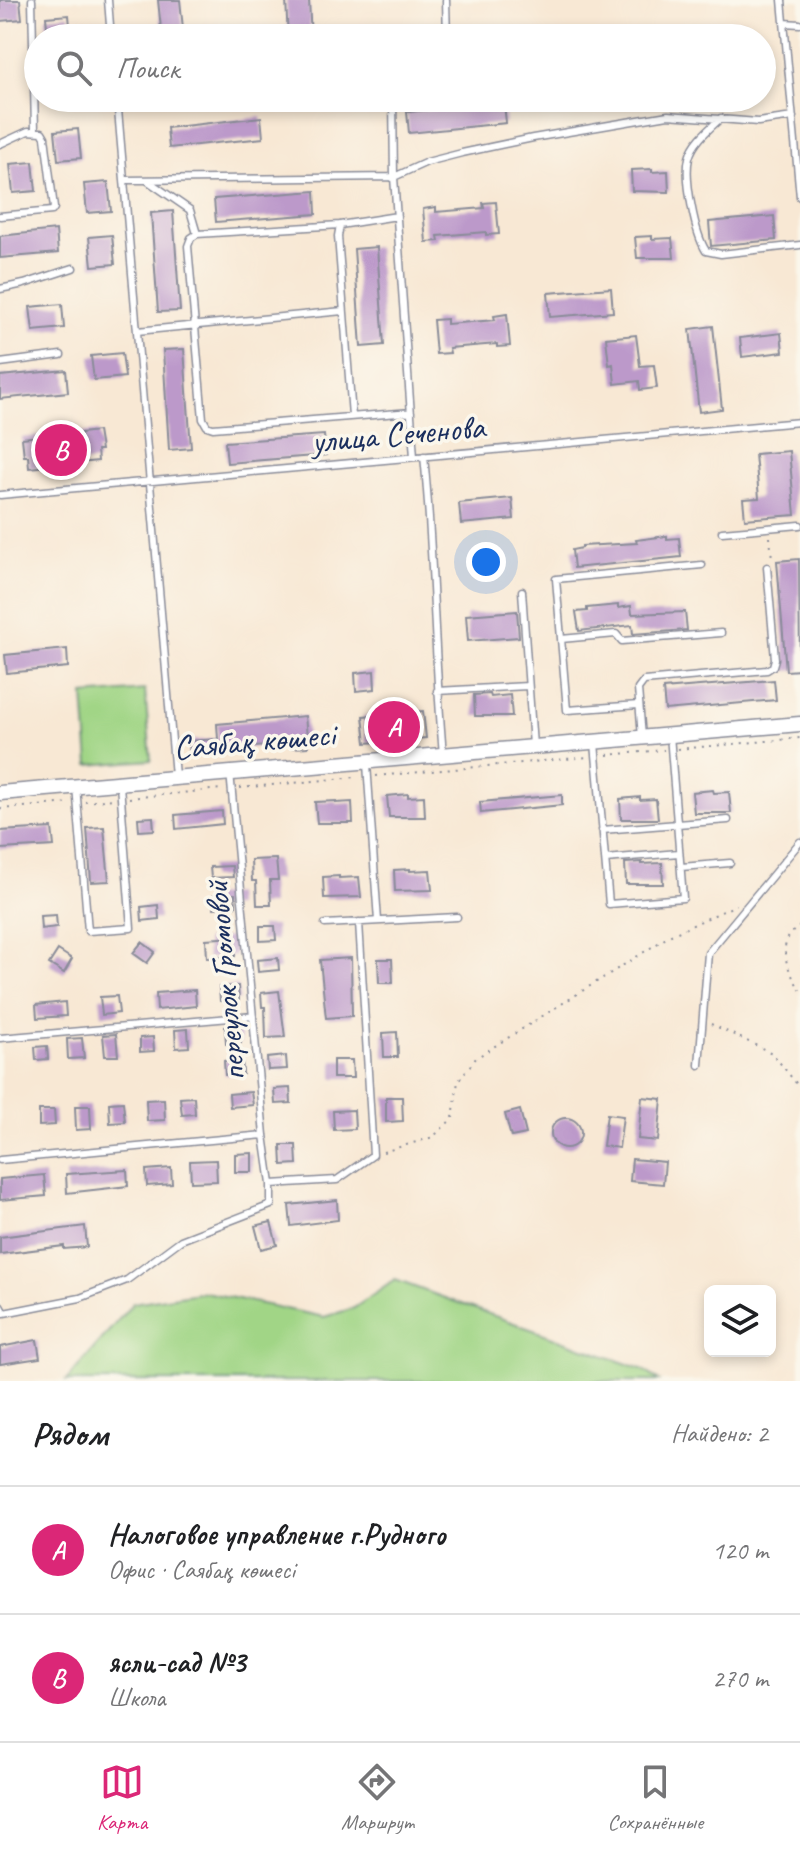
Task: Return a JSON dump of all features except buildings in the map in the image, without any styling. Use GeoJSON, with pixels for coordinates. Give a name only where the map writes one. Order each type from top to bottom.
{"type":"FeatureCollection","features":[{"type":"Feature","properties":{"kind":"street","name":"Саябақ көшесі"},"geometry":{"type":"LineString","coordinates":[[0,793],[533,746],[595,748],[642,737],[670,742],[800,724]]}},
{"type":"Feature","properties":{"kind":"lane"},"geometry":{"type":"LineString","coordinates":[[32,0],[33,24]]}},
{"type":"Feature","properties":{"kind":"lane"},"geometry":{"type":"LineString","coordinates":[[108,0],[110,24]]}},
{"type":"Feature","properties":{"kind":"lane"},"geometry":{"type":"LineString","coordinates":[[446,0],[447,24]]}},
{"type":"Feature","properties":{"kind":"lane"},"geometry":{"type":"LineString","coordinates":[[782,0],[800,197]]}},
{"type":"Feature","properties":{"kind":"lane"},"geometry":{"type":"LineString","coordinates":[[784,23],[800,24]]}},
{"type":"Feature","properties":{"kind":"lane"},"geometry":{"type":"LineString","coordinates":[[35,112],[35,130]]}},
{"type":"Feature","properties":{"kind":"lane"},"geometry":{"type":"LineString","coordinates":[[118,112],[175,777]]}},
{"type":"Feature","properties":{"kind":"lane"},"geometry":{"type":"LineString","coordinates":[[393,112],[394,177],[414,457]]}},
{"type":"Feature","properties":{"kind":"lane"},"geometry":{"type":"LineString","coordinates":[[124,180],[394,177],[427,162],[533,138],[668,115],[758,122],[793,117]]}},
{"type":"Feature","properties":{"kind":"lane"},"geometry":{"type":"LineString","coordinates":[[721,118],[702,136],[689,156],[690,197],[698,239],[706,251],[721,254],[800,245]]}},
{"type":"Feature","properties":{"kind":"lane"},"geometry":{"type":"LineString","coordinates":[[0,144],[35,130]]}},
{"type":"Feature","properties":{"kind":"lane"},"geometry":{"type":"LineString","coordinates":[[0,216],[54,210],[45,137],[35,130]]}},
{"type":"Feature","properties":{"kind":"lane"},"geometry":{"type":"LineString","coordinates":[[147,180],[190,210],[197,234]]}},
{"type":"Feature","properties":{"kind":"lane"},"geometry":{"type":"LineString","coordinates":[[397,216],[340,225],[197,234],[188,246],[203,419],[207,426],[213,428],[411,412]]}},
{"type":"Feature","properties":{"kind":"lane"},"geometry":{"type":"LineString","coordinates":[[340,225],[338,236],[352,416]]}},
{"type":"Feature","properties":{"kind":"lane"},"geometry":{"type":"LineString","coordinates":[[0,289],[73,268]]}},
{"type":"Feature","properties":{"kind":"lane"},"geometry":{"type":"LineString","coordinates":[[137,331],[343,311]]}},
{"type":"Feature","properties":{"kind":"lane"},"geometry":{"type":"LineString","coordinates":[[0,363],[61,355]]}},
{"type":"Feature","properties":{"kind":"lane","name":"улица Сеченова"},"geometry":{"type":"LineString","coordinates":[[0,495],[800,422]]}},
{"type":"Feature","properties":{"kind":"lane"},"geometry":{"type":"LineString","coordinates":[[424,456],[433,541],[433,614],[443,754]]}},
{"type":"Feature","properties":{"kind":"lane"},"geometry":{"type":"LineString","coordinates":[[722,532],[800,525]]}},
{"type":"Feature","properties":{"kind":"lane"},"geometry":{"type":"LineString","coordinates":[[639,705],[567,710],[556,579],[702,565]]}},
{"type":"Feature","properties":{"kind":"lane"},"geometry":{"type":"LineString","coordinates":[[642,737],[640,683],[767,670],[773,666],[775,659],[767,567]]}},
{"type":"Feature","properties":{"kind":"lane"},"geometry":{"type":"LineString","coordinates":[[522,591],[533,746]]}},
{"type":"Feature","properties":{"kind":"lane"},"geometry":{"type":"LineString","coordinates":[[561,639],[616,634],[622,641],[721,633]]}},
{"type":"Feature","properties":{"kind":"lane"},"geometry":{"type":"LineString","coordinates":[[437,691],[528,686]]}},
{"type":"Feature","properties":{"kind":"lane"},"geometry":{"type":"LineString","coordinates":[[595,748],[609,904],[683,898],[670,742]]}},
{"type":"Feature","properties":{"kind":"lane"},"geometry":{"type":"LineString","coordinates":[[367,760],[378,921]]}},
{"type":"Feature","properties":{"kind":"lane","name":"переулок Громовой"},"geometry":{"type":"LineString","coordinates":[[230,772],[271,1184]]}},
{"type":"Feature","properties":{"kind":"lane"},"geometry":{"type":"LineString","coordinates":[[76,786],[88,931],[131,928],[119,782]]}},
{"type":"Feature","properties":{"kind":"lane"},"geometry":{"type":"LineString","coordinates":[[602,830],[728,820]]}},
{"type":"Feature","properties":{"kind":"lane"},"geometry":{"type":"LineString","coordinates":[[699,1065],[708,953],[800,842]]}},
{"type":"Feature","properties":{"kind":"lane"},"geometry":{"type":"LineString","coordinates":[[605,859],[679,853]]}},
{"type":"Feature","properties":{"kind":"lane"},"geometry":{"type":"LineString","coordinates":[[681,867],[730,863]]}},
{"type":"Feature","properties":{"kind":"lane"},"geometry":{"type":"LineString","coordinates":[[325,924],[457,917]]}},
{"type":"Feature","properties":{"kind":"lane"},"geometry":{"type":"LineString","coordinates":[[2,1310],[80,1298],[127,1280],[181,1240],[271,1205],[271,1184],[337,1180],[373,1155],[359,922]]}},
{"type":"Feature","properties":{"kind":"lane"},"geometry":{"type":"LineString","coordinates":[[0,1038],[253,1016]]}},
{"type":"Feature","properties":{"kind":"lane"},"geometry":{"type":"LineString","coordinates":[[0,1160],[264,1135]]}},
{"type":"Feature","properties":{"kind":"path"},"geometry":{"type":"LineString","coordinates":[[767,567],[772,564],[769,528]]}},
{"type":"Feature","properties":{"kind":"path"},"geometry":{"type":"LineString","coordinates":[[0,809],[368,776],[595,748],[800,738]]}},
{"type":"Feature","properties":{"kind":"path"},"geometry":{"type":"LineString","coordinates":[[373,1155],[433,1137],[453,1118],[458,1081],[476,1058],[671,935],[756,896]]}},
{"type":"Feature","properties":{"kind":"path"},"geometry":{"type":"LineString","coordinates":[[800,926],[792,931],[785,942],[784,962],[800,990]]}},
{"type":"Feature","properties":{"kind":"path"},"geometry":{"type":"LineString","coordinates":[[703,1020],[772,1053],[800,1088]]}},
{"type":"Feature","properties":{"kind":"green space"},"geometry":{"type":"Polygon","coordinates":[[[145,690],[151,760],[89,765],[84,695],[145,690]]]}},
{"type":"Feature","properties":{"kind":"green space"},"geometry":{"type":"Polygon","coordinates":[[[395,1280],[644,1370],[659,1381],[66,1381],[133,1303],[205,1292],[324,1317],[354,1308],[395,1280]]]}},
{"type":"Feature","properties":{"kind":"place","name":"ясли-сад №3"},"geometry":{"type":"Point","coordinates":[61,450]}},
{"type":"Feature","properties":{"kind":"place","name":"Налоговое управление г.Рудного"},"geometry":{"type":"Point","coordinates":[394,727]}}]}
